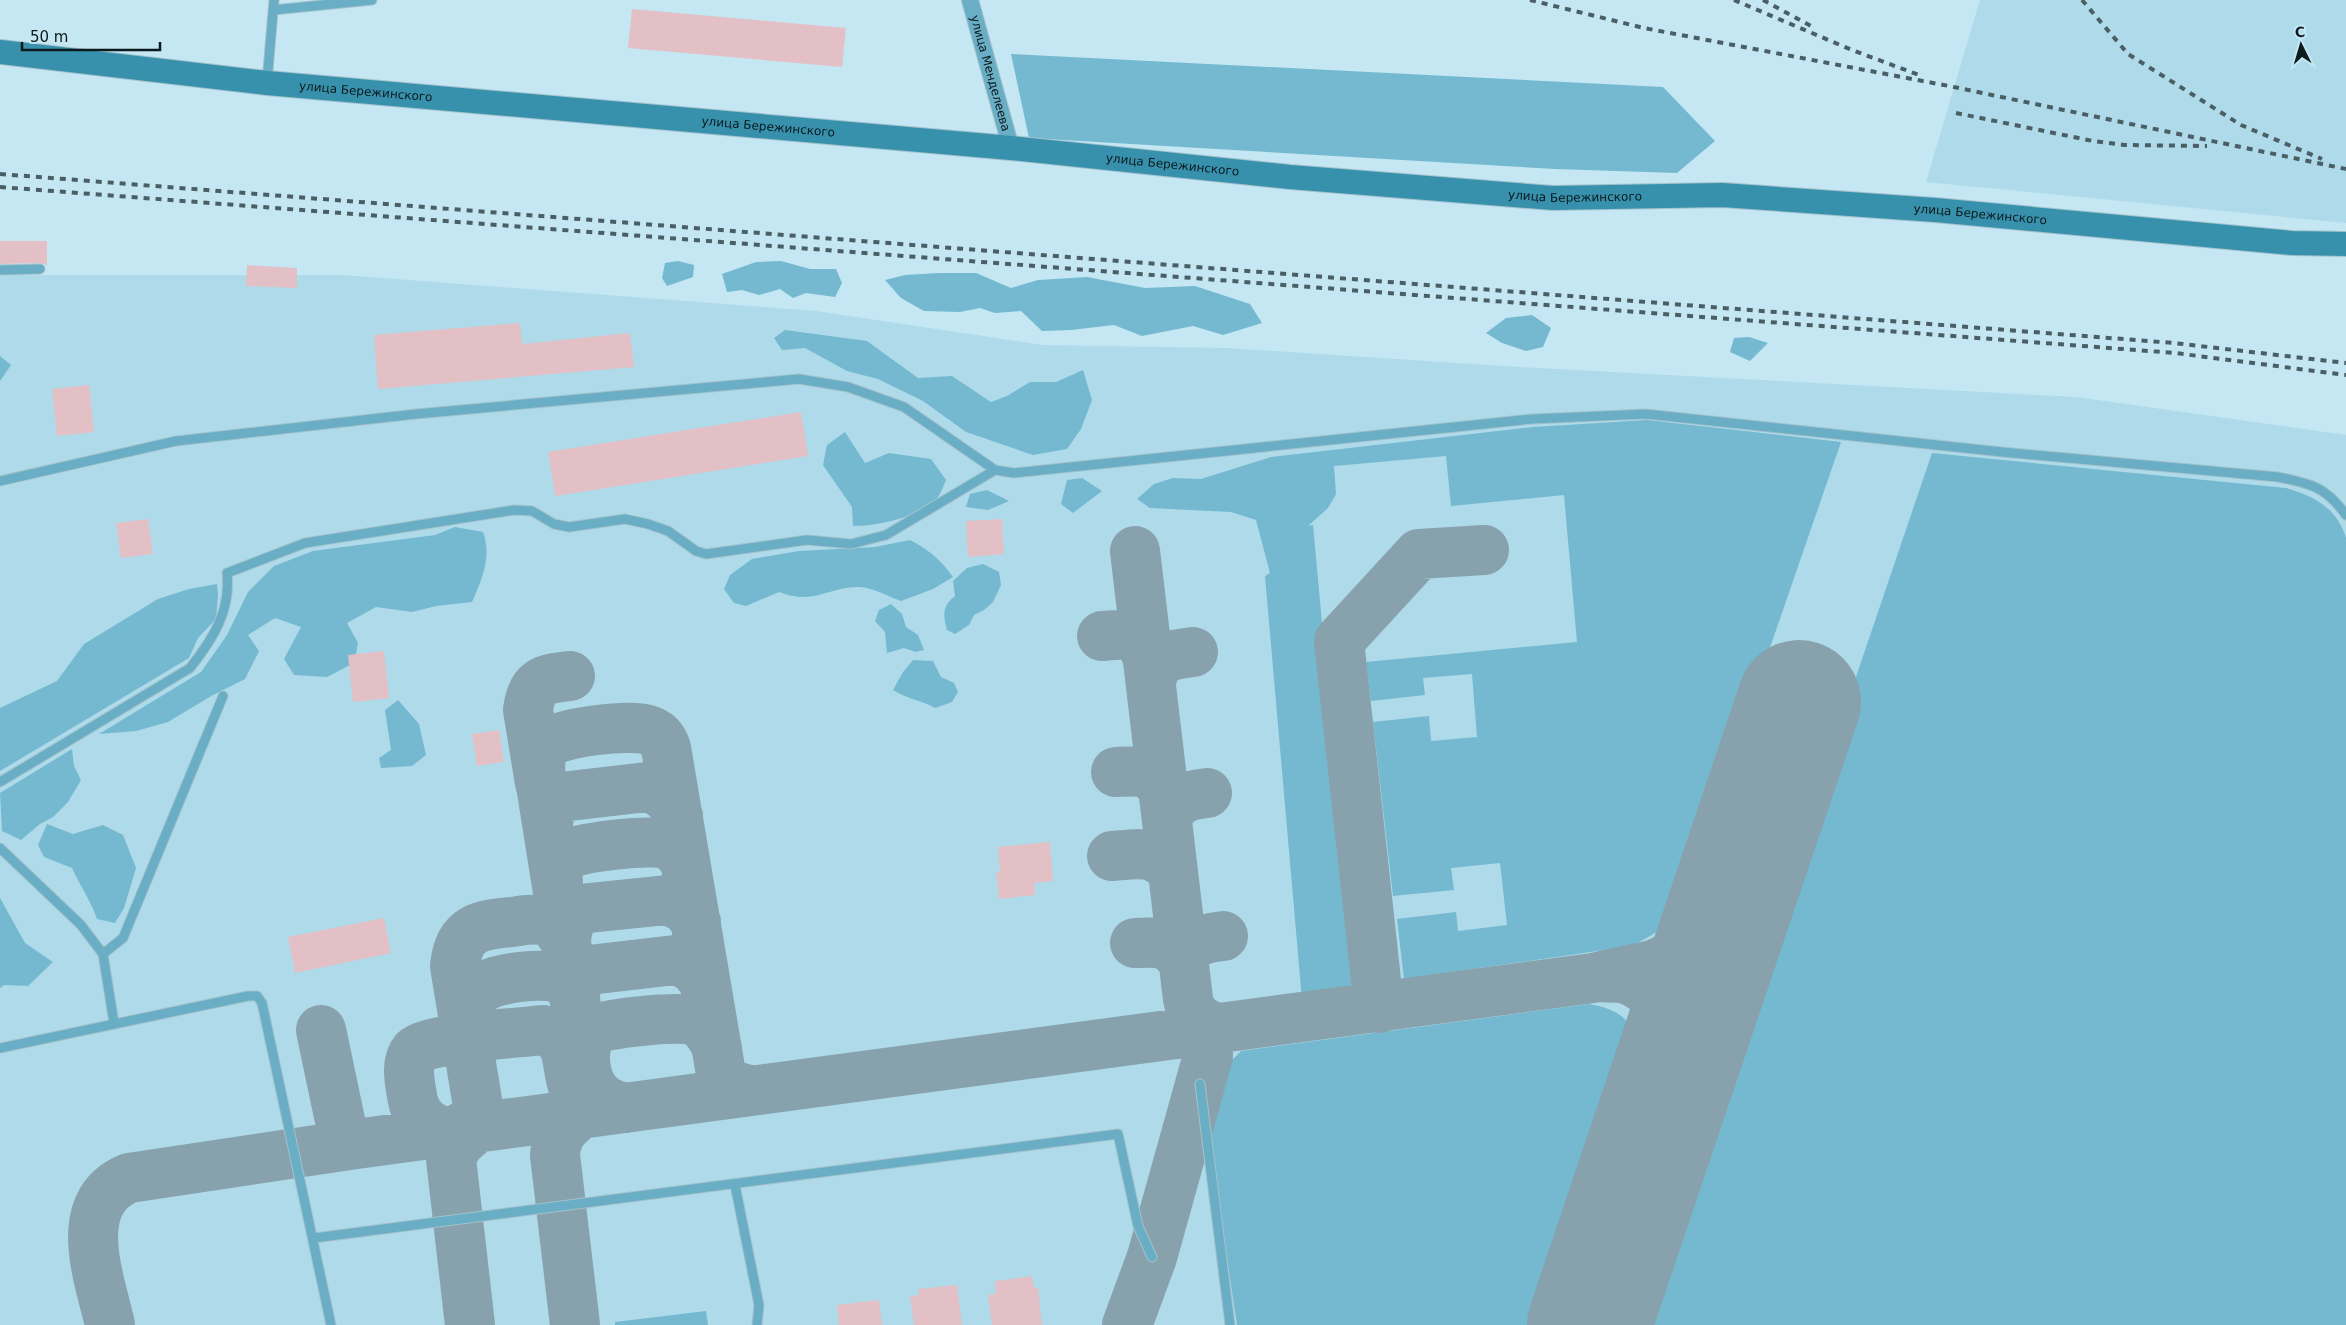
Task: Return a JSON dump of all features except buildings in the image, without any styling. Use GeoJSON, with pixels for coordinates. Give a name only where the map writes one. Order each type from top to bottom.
{"type":"FeatureCollection","features":[{"type":"Feature","properties":{"kind":"main road","name":"улица Бережинского"},"geometry":{"type":"LineString","coordinates":[[0,52],[267,82],[1011,148],[1290,177],[1508,195],[1553,198],[1722,195],[1935,210],[2292,243],[2346,244]]}},
{"type":"Feature","properties":{"kind":"street","name":"улица Менделеева"},"geometry":{"type":"LineString","coordinates":[[970,0],[1011,148]]}},
{"type":"Feature","properties":{"kind":"lane"},"geometry":{"type":"LineString","coordinates":[[267,82],[273,5],[372,0]]}},
{"type":"Feature","properties":{"kind":"lane"},"geometry":{"type":"LineString","coordinates":[[0,270],[40,269]]}},
{"type":"Feature","properties":{"kind":"lane"},"geometry":{"type":"LineString","coordinates":[[0,481],[176,441],[426,413],[799,379],[848,387],[904,407],[995,470],[1014,473],[1532,418],[1646,414],[2012,453],[2278,477],[2313,484],[2335,500],[2346,514]]}},
{"type":"Feature","properties":{"kind":"lane"},"geometry":{"type":"LineString","coordinates":[[0,782],[190,668],[204,650],[226,610],[227,573],[305,543],[514,510],[532,511],[554,524],[569,527],[625,519],[640,522],[668,531],[696,552],[706,554],[807,540],[851,544],[886,536],[995,470]]}},
{"type":"Feature","properties":{"kind":"lane"},"geometry":{"type":"LineString","coordinates":[[103,954],[123,938],[223,696]]}},
{"type":"Feature","properties":{"kind":"lane"},"geometry":{"type":"LineString","coordinates":[[0,848],[81,925],[103,954],[114,1023]]}},
{"type":"Feature","properties":{"kind":"lane"},"geometry":{"type":"LineString","coordinates":[[0,1048],[248,996],[260,999],[314,1238],[331,1325]]}},
{"type":"Feature","properties":{"kind":"lane"},"geometry":{"type":"LineString","coordinates":[[1200,1084],[1230,1325]]}},
{"type":"Feature","properties":{"kind":"lane"},"geometry":{"type":"LineString","coordinates":[[314,1238],[1118,1134],[1138,1226],[1152,1257]]}},
{"type":"Feature","properties":{"kind":"lane"},"geometry":{"type":"LineString","coordinates":[[735,1185],[759,1305],[758,1325]]}},
{"type":"Feature","properties":{"kind":"shaded area"},"geometry":{"type":"Polygon","coordinates":[[[1980,0],[2346,0],[2346,223],[1926,182],[1980,0]]]}},
{"type":"Feature","properties":{"kind":"shaded area"},"geometry":{"type":"Polygon","coordinates":[[[1011,54],[1663,87],[1715,141],[1677,173],[1555,169],[1029,138],[1011,54]]]}},
{"type":"Feature","properties":{"kind":"shaded area"},"geometry":{"type":"Polygon","coordinates":[[[678,261],[694,265],[693,277],[667,286],[662,278],[665,263],[678,261]]]}},
{"type":"Feature","properties":{"kind":"shaded area"},"geometry":{"type":"Polygon","coordinates":[[[781,261],[810,269],[836,269],[842,283],[835,297],[806,293],[793,298],[780,289],[759,295],[742,290],[727,292],[722,274],[756,262],[781,261]]]}},
{"type":"Feature","properties":{"kind":"shaded area"},"geometry":{"type":"Polygon","coordinates":[[[976,273],[1011,288],[1038,280],[1087,277],[1145,288],[1195,286],[1250,304],[1262,323],[1223,335],[1193,326],[1142,336],[1114,325],[1042,331],[1021,311],[995,313],[980,308],[960,312],[924,311],[901,298],[885,280],[905,275],[976,273]]]}},
{"type":"Feature","properties":{"kind":"shaded area"},"geometry":{"type":"Polygon","coordinates":[[[0,275],[343,275],[816,311],[1043,345],[1226,348],[1518,367],[2076,397],[2346,435],[2346,1325],[0,1325],[0,275]]]}},
{"type":"Feature","properties":{"kind":"shaded area"},"geometry":{"type":"Polygon","coordinates":[[[1532,315],[1551,328],[1543,347],[1526,351],[1502,343],[1486,333],[1506,318],[1532,315]]]}},
{"type":"Feature","properties":{"kind":"shaded area"},"geometry":{"type":"Polygon","coordinates":[[[785,330],[867,341],[918,378],[952,376],[991,402],[1007,396],[1030,382],[1056,382],[1083,370],[1092,400],[1081,429],[1067,449],[1033,455],[966,432],[923,401],[878,379],[847,371],[805,348],[782,350],[774,338],[785,330]]]}},
{"type":"Feature","properties":{"kind":"shaded area"},"geometry":{"type":"Polygon","coordinates":[[[1749,337],[1768,343],[1750,361],[1730,352],[1734,338],[1749,337]]]}},
{"type":"Feature","properties":{"kind":"shaded area"},"geometry":{"type":"Polygon","coordinates":[[[0,356],[11,365],[0,381],[0,356]]]}},
{"type":"Feature","properties":{"kind":"shaded area"},"geometry":{"type":"Polygon","coordinates":[[[1647,420],[1841,442],[1679,911],[1664,927],[1632,946],[1404,979],[1397,919],[1456,912],[1458,931],[1507,925],[1500,863],[1451,868],[1454,890],[1393,896],[1373,722],[1429,716],[1431,741],[1477,737],[1472,674],[1423,678],[1425,695],[1371,701],[1366,662],[1577,642],[1564,495],[1451,506],[1446,456],[1334,466],[1336,494],[1328,508],[1308,526],[1313,525],[1356,991],[1302,1000],[1265,576],[1270,573],[1256,520],[1231,512],[1150,508],[1137,499],[1154,484],[1173,478],[1201,479],[1271,457],[1533,427],[1647,420]]]}},
{"type":"Feature","properties":{"kind":"shaded area"},"geometry":{"type":"Polygon","coordinates":[[[845,432],[865,463],[889,453],[931,459],[946,480],[937,499],[918,512],[896,520],[853,526],[852,507],[823,465],[827,445],[845,432]]]}},
{"type":"Feature","properties":{"kind":"shaded area"},"geometry":{"type":"Polygon","coordinates":[[[1932,453],[2286,488],[2315,499],[2330,511],[2342,528],[2346,538],[2346,1325],[1636,1325],[1932,453]]]}},
{"type":"Feature","properties":{"kind":"shaded area"},"geometry":{"type":"Polygon","coordinates":[[[1082,478],[1102,491],[1073,513],[1061,504],[1067,480],[1082,478]]]}},
{"type":"Feature","properties":{"kind":"shaded area"},"geometry":{"type":"Polygon","coordinates":[[[987,490],[1009,501],[988,510],[966,507],[970,494],[987,490]]]}},
{"type":"Feature","properties":{"kind":"shaded area"},"geometry":{"type":"Polygon","coordinates":[[[455,527],[483,532],[486,541],[485,568],[472,602],[436,606],[412,612],[376,607],[347,623],[358,643],[354,663],[327,677],[294,675],[284,659],[301,627],[275,618],[248,635],[259,651],[245,679],[213,695],[168,722],[136,731],[99,734],[201,672],[227,635],[248,592],[274,566],[313,551],[435,535],[455,527]]]}},
{"type":"Feature","properties":{"kind":"shaded area"},"geometry":{"type":"Polygon","coordinates":[[[910,540],[934,556],[953,577],[933,589],[901,601],[875,590],[860,587],[839,589],[803,597],[779,592],[746,606],[734,603],[724,589],[730,575],[752,559],[799,551],[875,547],[910,540]]]}},
{"type":"Feature","properties":{"kind":"shaded area"},"geometry":{"type":"Polygon","coordinates":[[[983,564],[999,572],[1001,585],[993,602],[984,610],[974,615],[969,625],[955,634],[947,630],[944,615],[948,603],[955,596],[953,581],[967,568],[983,564]]]}},
{"type":"Feature","properties":{"kind":"shaded area"},"geometry":{"type":"Polygon","coordinates":[[[217,584],[216,619],[198,638],[189,658],[0,771],[0,708],[57,681],[84,644],[158,599],[189,589],[217,584]]]}},
{"type":"Feature","properties":{"kind":"shaded area"},"geometry":{"type":"Polygon","coordinates":[[[891,604],[902,614],[906,627],[918,635],[924,650],[916,652],[904,648],[887,653],[885,632],[875,621],[879,610],[891,604]]]}},
{"type":"Feature","properties":{"kind":"shaded area"},"geometry":{"type":"Polygon","coordinates":[[[913,660],[933,661],[941,677],[954,683],[958,692],[952,702],[935,708],[893,690],[903,672],[913,660]]]}},
{"type":"Feature","properties":{"kind":"shaded area"},"geometry":{"type":"Polygon","coordinates":[[[398,700],[419,724],[426,755],[412,766],[381,768],[379,758],[391,750],[385,710],[398,700]]]}},
{"type":"Feature","properties":{"kind":"shaded area"},"geometry":{"type":"Polygon","coordinates":[[[72,749],[74,766],[81,780],[68,802],[53,817],[40,824],[21,840],[2,831],[0,793],[72,749]]]}},
{"type":"Feature","properties":{"kind":"shaded area"},"geometry":{"type":"Polygon","coordinates":[[[47,824],[73,834],[103,825],[123,835],[136,868],[124,908],[115,923],[97,919],[72,868],[44,857],[38,845],[47,824]]]}},
{"type":"Feature","properties":{"kind":"shaded area"},"geometry":{"type":"Polygon","coordinates":[[[0,898],[25,943],[53,962],[28,986],[4,985],[0,988],[0,898]]]}},
{"type":"Feature","properties":{"kind":"shaded area"},"geometry":{"type":"Polygon","coordinates":[[[1589,1004],[1606,1008],[1627,1021],[1634,1036],[1634,1046],[1539,1325],[1237,1325],[1205,1114],[1219,1073],[1241,1051],[1589,1004]]]}},
{"type":"Feature","properties":{"kind":"shaded area"},"geometry":{"type":"Polygon","coordinates":[[[706,1311],[708,1325],[615,1325],[615,1322],[706,1311]]]}},
{"type":"Feature","properties":{"kind":"taxiway"},"geometry":{"type":"LineString","coordinates":[[1379,1008],[1339,641],[1419,554],[1484,550]]}},
{"type":"Feature","properties":{"kind":"taxiway"},"geometry":{"type":"LineString","coordinates":[[1135,551],[1189,1005],[1198,1018],[1217,1029]]}},
{"type":"Feature","properties":{"kind":"taxiway"},"geometry":{"type":"LineString","coordinates":[[1102,636],[1126,635],[1132,637],[1141,644],[1148,660]]}},
{"type":"Feature","properties":{"kind":"taxiway"},"geometry":{"type":"LineString","coordinates":[[1151,683],[1156,668],[1164,659],[1177,654],[1193,652]]}},
{"type":"Feature","properties":{"kind":"taxiway"},"geometry":{"type":"LineString","coordinates":[[540,783],[528,710],[530,700],[536,687],[541,683],[553,678],[570,676]]}},
{"type":"Feature","properties":{"kind":"taxiway"},"geometry":{"type":"LineString","coordinates":[[626,1108],[611,1103],[599,1096],[588,1077],[541,785],[541,758],[547,744],[565,736],[596,730],[627,728],[648,730],[657,734],[666,748],[721,1074],[728,1084],[752,1091]]}},
{"type":"Feature","properties":{"kind":"taxiway"},"geometry":{"type":"LineString","coordinates":[[1116,772],[1132,771],[1150,775],[1164,792]]}},
{"type":"Feature","properties":{"kind":"taxiway"},"geometry":{"type":"LineString","coordinates":[[548,823],[551,807],[561,797],[647,787],[658,791],[666,797],[673,805],[678,816]]}},
{"type":"Feature","properties":{"kind":"taxiway"},"geometry":{"type":"LineString","coordinates":[[1167,820],[1173,807],[1182,799],[1207,793]]}},
{"type":"Feature","properties":{"kind":"taxiway"},"geometry":{"type":"LineString","coordinates":[[558,884],[559,868],[561,861],[566,855],[599,847],[647,842],[666,844],[679,854],[686,867]]}},
{"type":"Feature","properties":{"kind":"taxiway"},"geometry":{"type":"LineString","coordinates":[[1112,856],[1138,854],[1152,856],[1173,872]]}},
{"type":"Feature","properties":{"kind":"taxiway"},"geometry":{"type":"LineString","coordinates":[[566,942],[567,930],[571,920],[578,913],[589,908],[667,900],[685,908],[696,922]]}},
{"type":"Feature","properties":{"kind":"taxiway"},"geometry":{"type":"LineString","coordinates":[[456,1131],[472,1120],[478,1106],[455,966],[461,943],[466,936],[481,927],[533,920],[544,920],[554,924],[566,942]]}},
{"type":"Feature","properties":{"kind":"taxiway"},"geometry":{"type":"LineString","coordinates":[[110,1325],[96,1265],[93,1244],[94,1223],[99,1205],[111,1190],[129,1178],[356,1144],[1593,978],[1653,965],[1682,952],[1726,921]]}},
{"type":"Feature","properties":{"kind":"taxiway"},"geometry":{"type":"LineString","coordinates":[[1183,961],[1185,954],[1193,945],[1210,938],[1223,936]]}},
{"type":"Feature","properties":{"kind":"taxiway"},"geometry":{"type":"LineString","coordinates":[[1135,943],[1157,943],[1168,946],[1183,961]]}},
{"type":"Feature","properties":{"kind":"taxiway"},"geometry":{"type":"LineString","coordinates":[[575,1001],[578,983],[589,970],[675,960],[691,967],[702,980],[707,991]]}},
{"type":"Feature","properties":{"kind":"taxiway"},"geometry":{"type":"LineString","coordinates":[[464,1022],[470,1004],[482,988],[488,984],[510,978],[536,976],[557,978],[568,985],[575,1001]]}},
{"type":"Feature","properties":{"kind":"taxiway"},"geometry":{"type":"LineString","coordinates":[[1598,977],[1626,979],[1644,989],[1659,1003],[1674,1031],[1676,1068]]}},
{"type":"Feature","properties":{"kind":"taxiway"},"geometry":{"type":"LineString","coordinates":[[585,1060],[588,1042],[592,1034],[599,1028],[648,1020],[688,1019],[696,1021],[706,1029],[717,1048]]}},
{"type":"Feature","properties":{"kind":"taxiway"},"geometry":{"type":"LineString","coordinates":[[321,1030],[342,1130],[356,1144]]}},
{"type":"Feature","properties":{"kind":"taxiway"},"geometry":{"type":"LineString","coordinates":[[446,1132],[433,1127],[423,1120],[414,1103],[409,1079],[409,1067],[415,1051],[423,1046],[455,1039],[543,1030],[560,1040],[564,1047],[574,1089]]}},
{"type":"Feature","properties":{"kind":"taxiway"},"geometry":{"type":"LineString","coordinates":[[1127,1325],[1152,1257],[1208,1056],[1208,1031]]}},
{"type":"Feature","properties":{"kind":"taxiway"},"geometry":{"type":"LineString","coordinates":[[575,1325],[555,1155],[557,1142],[563,1131],[582,1114]]}},
{"type":"Feature","properties":{"kind":"taxiway"},"geometry":{"type":"LineString","coordinates":[[470,1325],[451,1159],[458,1144],[476,1128]]}},
{"type":"Feature","properties":{"kind":"runway"},"geometry":{"type":"LineString","coordinates":[[1589,1325],[1799,702]]}},
{"type":"Feature","properties":{"kind":"railway"},"geometry":{"type":"LineString","coordinates":[[1530,0],[1644,28],[1949,86],[2346,169]]}},
{"type":"Feature","properties":{"kind":"railway"},"geometry":{"type":"LineString","coordinates":[[1734,0],[1852,50],[1919,75]]}},
{"type":"Feature","properties":{"kind":"railway"},"geometry":{"type":"LineString","coordinates":[[1763,0],[1811,26]]}},
{"type":"Feature","properties":{"kind":"railway"},"geometry":{"type":"LineString","coordinates":[[2082,0],[2128,54],[2241,125],[2322,159]]}},
{"type":"Feature","properties":{"kind":"railway"},"geometry":{"type":"LineString","coordinates":[[1956,113],[2093,141],[2124,145],[2207,146]]}},
{"type":"Feature","properties":{"kind":"railway"},"geometry":{"type":"LineString","coordinates":[[0,174],[2174,343],[2346,363]]}},
{"type":"Feature","properties":{"kind":"railway"},"geometry":{"type":"LineString","coordinates":[[0,187],[2175,353],[2346,375]]}}]}
